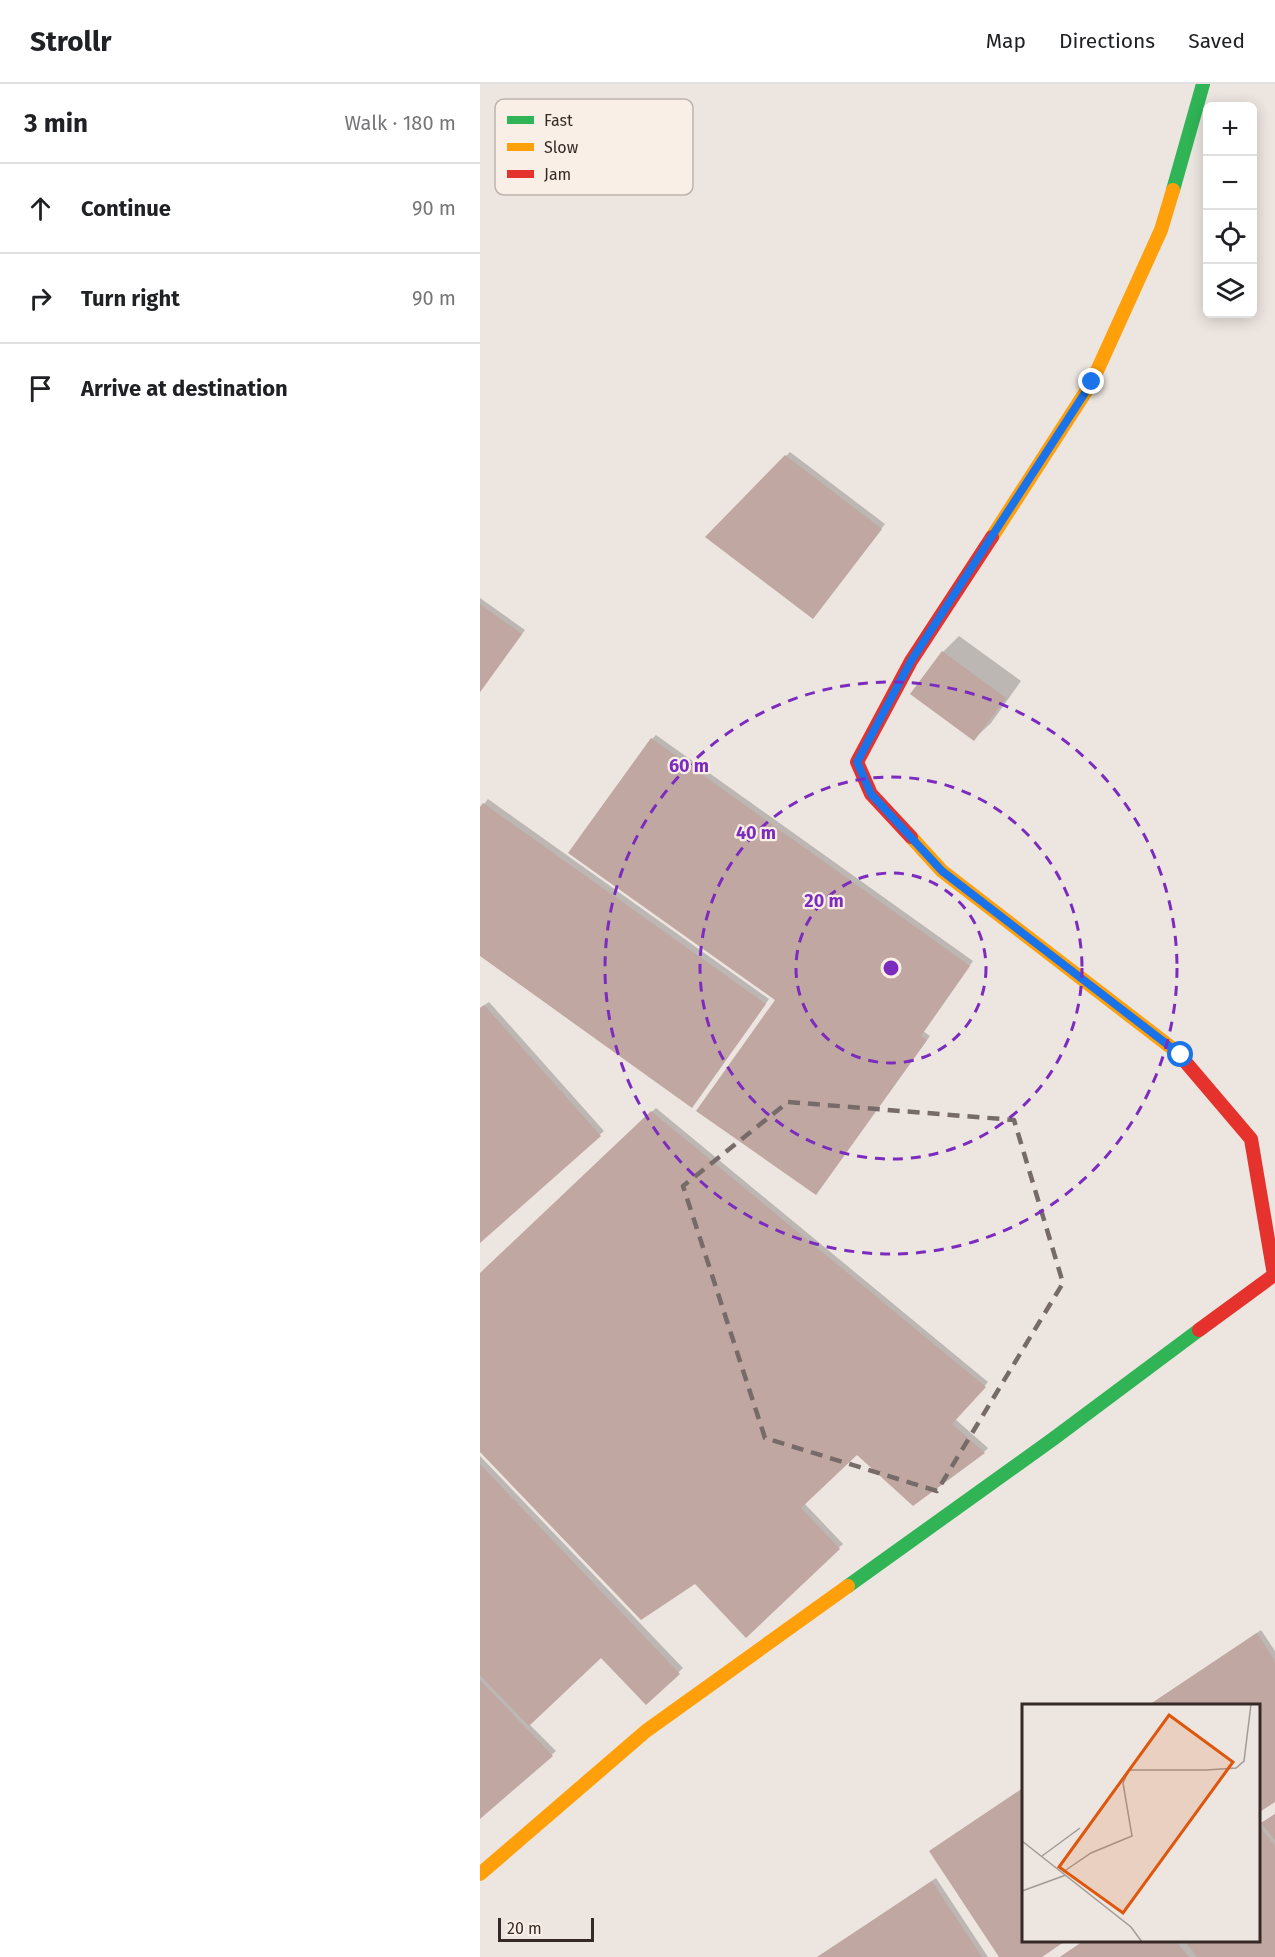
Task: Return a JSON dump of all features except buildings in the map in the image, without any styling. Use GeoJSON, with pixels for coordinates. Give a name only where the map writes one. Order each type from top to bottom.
{"type":"FeatureCollection","features":[{"type":"Feature","properties":{"kind":"street"},"geometry":{"type":"LineString","coordinates":[[480,1874],[646,1731],[1053,1439],[1274,1275],[1251,1138],[1181,1055],[942,871],[871,794],[857,762],[911,661],[1092,382],[1161,230],[1203,84]]}},
{"type":"Feature","properties":{"kind":"highlighted area"},"geometry":{"type":"Polygon","coordinates":[[[788,1102],[1014,1120],[1063,1283],[937,1491],[765,1438],[683,1186],[788,1102]]]}},
{"type":"Feature","properties":{"kind":"traffic: fast"},"geometry":{"type":"LineString","coordinates":[[1173,190],[1203,84]]}},
{"type":"Feature","properties":{"kind":"traffic: fast"},"geometry":{"type":"LineString","coordinates":[[848,1586],[1053,1439],[1199,1330]]}},
{"type":"Feature","properties":{"kind":"traffic: slow"},"geometry":{"type":"LineString","coordinates":[[992,537],[1092,382],[1161,230],[1173,190]]}},
{"type":"Feature","properties":{"kind":"traffic: slow"},"geometry":{"type":"LineString","coordinates":[[911,837],[942,871],[1177,1052]]}},
{"type":"Feature","properties":{"kind":"traffic: slow"},"geometry":{"type":"LineString","coordinates":[[480,1874],[646,1731],[848,1586]]}},
{"type":"Feature","properties":{"kind":"traffic: jam"},"geometry":{"type":"LineString","coordinates":[[911,837],[871,794],[857,762],[911,661],[992,537]]}},
{"type":"Feature","properties":{"kind":"traffic: jam"},"geometry":{"type":"LineString","coordinates":[[1177,1052],[1251,1139],[1274,1275],[1199,1330]]}},
{"type":"Feature","properties":{"kind":"route"},"geometry":{"type":"LineString","coordinates":[[1092,382],[911,661],[857,762],[871,794],[942,871],[1181,1055]]}}]}
